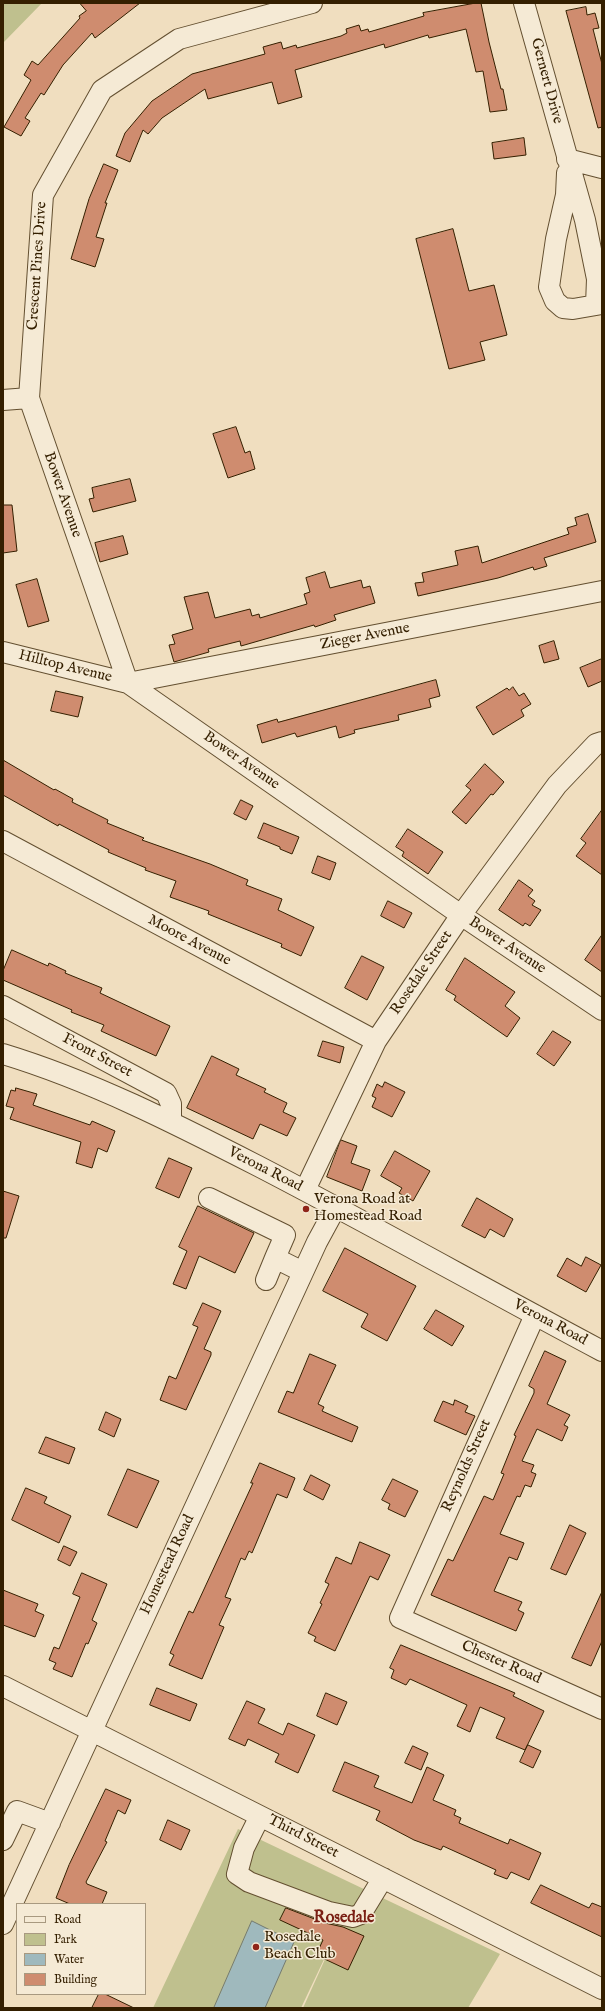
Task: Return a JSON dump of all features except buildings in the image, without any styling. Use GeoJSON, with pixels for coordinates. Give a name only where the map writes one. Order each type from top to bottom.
{"type":"FeatureCollection","features":[{"type":"Feature","properties":{"kind":"street","name":"Crescent Pines Drive"},"geometry":{"type":"LineString","coordinates":[[29,398],[43,195],[102,90],[179,39],[312,3]]}},
{"type":"Feature","properties":{"kind":"street","name":"Gernert Drive"},"geometry":{"type":"LineString","coordinates":[[524,3],[585,220],[597,280],[599,304]]}},
{"type":"Feature","properties":{"kind":"street"},"geometry":{"type":"LineString","coordinates":[[599,304],[572,309],[563,308],[555,301],[549,288],[556,239],[566,195],[567,159],[602,168]]}},
{"type":"Feature","properties":{"kind":"street"},"geometry":{"type":"LineString","coordinates":[[3,400],[29,398]]}},
{"type":"Feature","properties":{"kind":"street","name":"Bower Avenue"},"geometry":{"type":"LineString","coordinates":[[29,398],[128,682],[461,915],[602,1010]]}},
{"type":"Feature","properties":{"kind":"street","name":"Zieger Avenue"},"geometry":{"type":"LineString","coordinates":[[128,682],[602,591]]}},
{"type":"Feature","properties":{"kind":"street","name":"Hilltop Avenue"},"geometry":{"type":"LineString","coordinates":[[3,652],[128,682]]}},
{"type":"Feature","properties":{"kind":"street","name":"Rosedale Street"},"geometry":{"type":"LineString","coordinates":[[305,1190],[376,1041],[461,915],[557,785],[596,744],[602,742]]}},
{"type":"Feature","properties":{"kind":"street","name":"Moore Avenue"},"geometry":{"type":"LineString","coordinates":[[3,841],[376,1041]]}},
{"type":"Feature","properties":{"kind":"street","name":"Front Street"},"geometry":{"type":"LineString","coordinates":[[3,1006],[166,1093],[170,1104],[171,1121]]}},
{"type":"Feature","properties":{"kind":"street","name":"Verona Road"},"geometry":{"type":"LineString","coordinates":[[3,1054],[45,1067],[171,1121],[305,1190],[602,1351]]}},
{"type":"Feature","properties":{"kind":"street"},"geometry":{"type":"LineString","coordinates":[[209,1198],[285,1235],[266,1280]]}},
{"type":"Feature","properties":{"kind":"street","name":"Homestead Road"},"geometry":{"type":"LineString","coordinates":[[5,1912],[50,1823],[303,1272],[336,1207]]}},
{"type":"Feature","properties":{"kind":"street"},"geometry":{"type":"LineString","coordinates":[[275,1258],[303,1272]]}},
{"type":"Feature","properties":{"kind":"street","name":"Reynolds Street"},"geometry":{"type":"LineString","coordinates":[[400,1618],[535,1315]]}},
{"type":"Feature","properties":{"kind":"street","name":"Chester Road"},"geometry":{"type":"LineString","coordinates":[[400,1618],[602,1709]]}},
{"type":"Feature","properties":{"kind":"street","name":"Third Street"},"geometry":{"type":"LineString","coordinates":[[3,1686],[602,1989]]}},
{"type":"Feature","properties":{"kind":"street"},"geometry":{"type":"LineString","coordinates":[[3,1840],[17,1811],[50,1823]]}},
{"type":"Feature","properties":{"kind":"street"},"geometry":{"type":"LineString","coordinates":[[260,1816],[244,1848],[237,1874],[249,1882],[329,1912],[353,1916],[361,1914],[383,1878]]}},
{"type":"Feature","properties":{"kind":"green space"},"geometry":{"type":"Polygon","coordinates":[[[3,3],[42,3],[3,43],[3,3]]]}},
{"type":"Feature","properties":{"kind":"green space"},"geometry":{"type":"Polygon","coordinates":[[[238,1829],[500,1954],[468,2008],[303,2008],[345,1915],[301,2008],[153,2008],[238,1829]]]}},
{"type":"Feature","properties":{"kind":"water"},"geometry":{"type":"Polygon","coordinates":[[[252,1921],[294,1942],[265,2008],[214,2008],[252,1921]]]}},
{"type":"Feature","properties":{"kind":"place","name":"Verona Road at Homestead Road"},"geometry":{"type":"Point","coordinates":[306,1209]}},
{"type":"Feature","properties":{"kind":"place","name":"Rosedale Beach Club"},"geometry":{"type":"Point","coordinates":[256,1947]}},
{"type":"Feature","properties":{"kind":"district","name":"Rosedale"},"geometry":{"type":"Point","coordinates":[344,1919]}}]}
